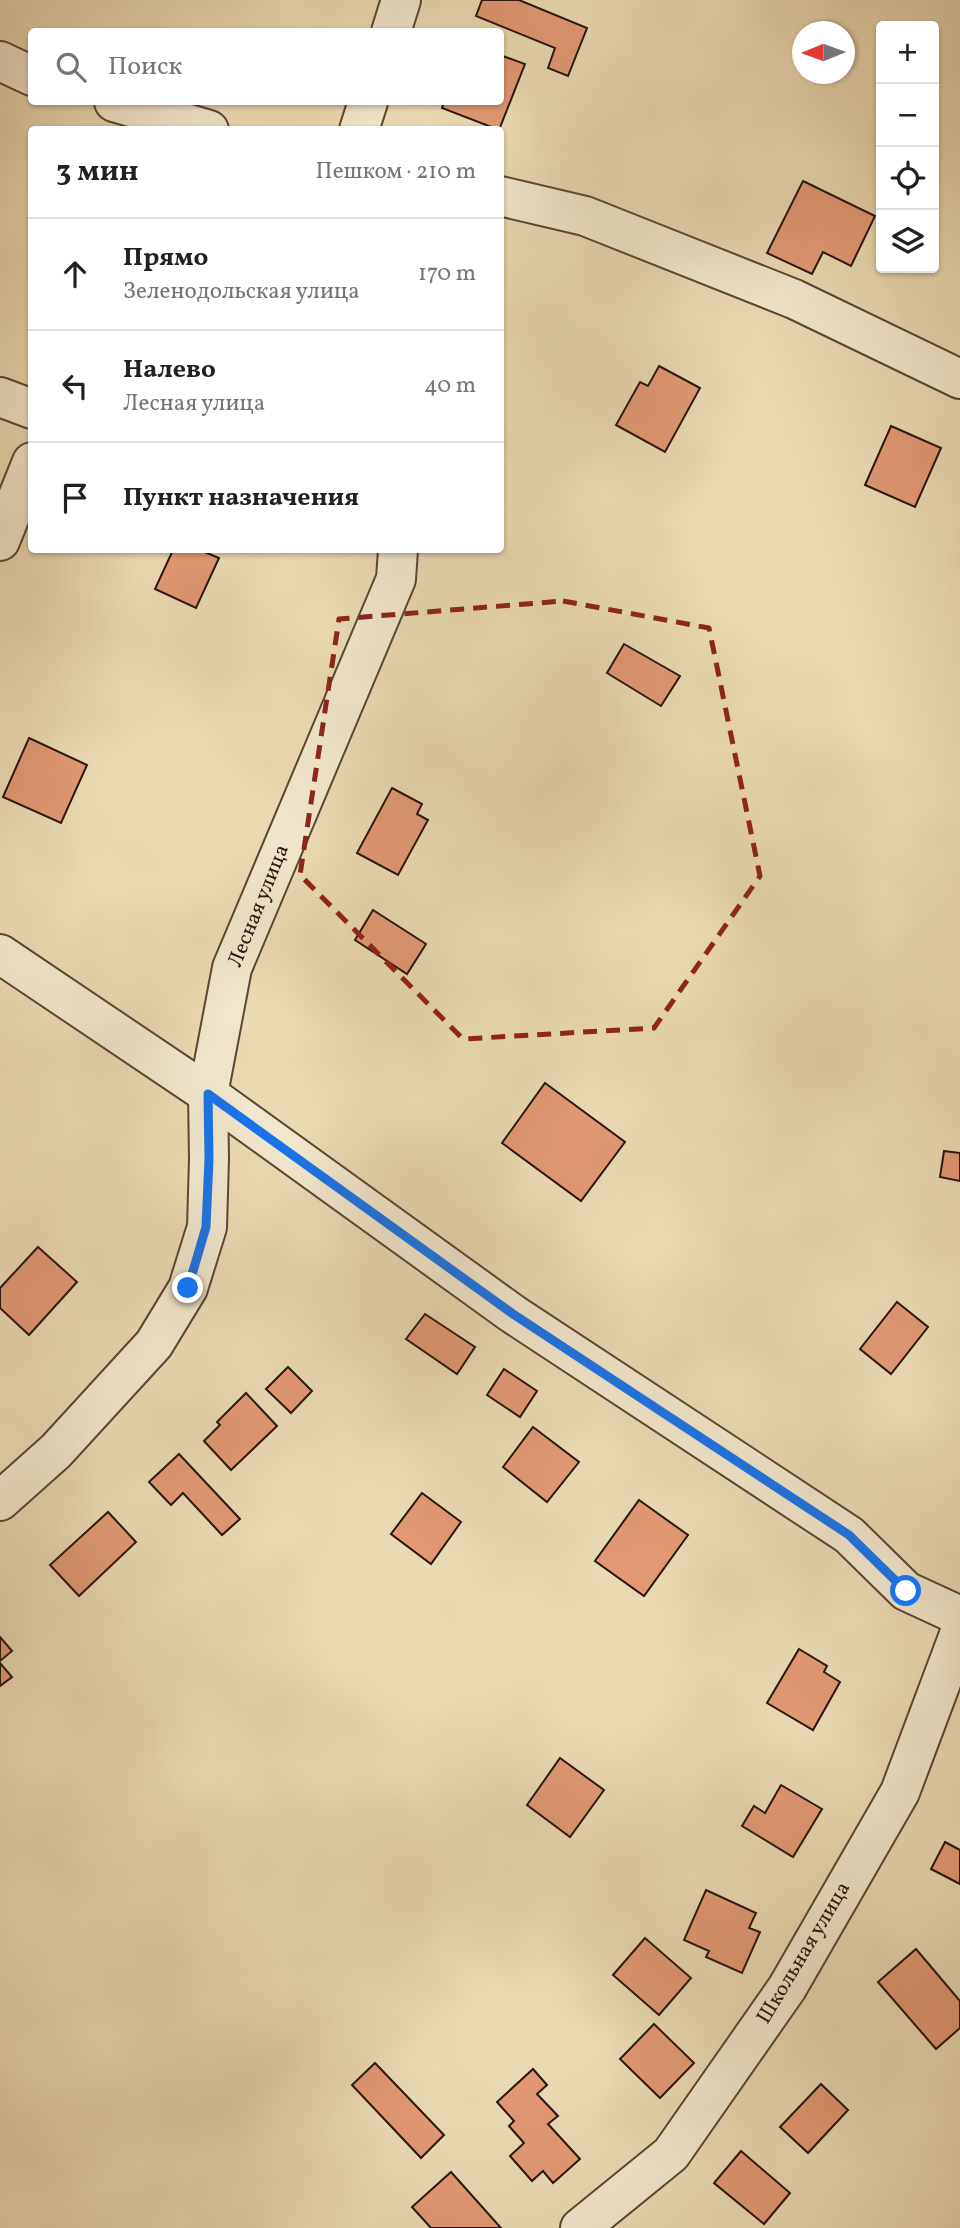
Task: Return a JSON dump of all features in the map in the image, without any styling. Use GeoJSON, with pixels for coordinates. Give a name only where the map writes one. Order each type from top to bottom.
{"type":"FeatureCollection","features":[{"type":"Feature","properties":{"kind":"street"},"geometry":{"type":"LineString","coordinates":[[392,28],[401,0]]}},
{"type":"Feature","properties":{"kind":"street"},"geometry":{"type":"LineString","coordinates":[[0,61],[28,73]]}},
{"type":"Feature","properties":{"kind":"street"},"geometry":{"type":"LineString","coordinates":[[123,105],[188,126]]}},
{"type":"Feature","properties":{"kind":"street"},"geometry":{"type":"LineString","coordinates":[[360,126],[367,105]]}},
{"type":"Feature","properties":{"kind":"street"},"geometry":{"type":"LineString","coordinates":[[504,197],[585,216],[634,235],[794,299],[960,379]]}},
{"type":"Feature","properties":{"kind":"street"},"geometry":{"type":"LineString","coordinates":[[0,397],[28,408]]}},
{"type":"Feature","properties":{"kind":"street"},"geometry":{"type":"LineString","coordinates":[[0,541],[28,472]]}},
{"type":"Feature","properties":{"kind":"street","name":"Лесная улица"},"geometry":{"type":"LineString","coordinates":[[0,1502],[56,1451],[153,1344],[188,1288],[206,1227],[208,1094],[232,968],[396,579],[398,553]]}},
{"type":"Feature","properties":{"kind":"street"},"geometry":{"type":"LineString","coordinates":[[0,954],[208,1094],[513,1314],[849,1535],[906,1591],[960,1616]]}},
{"type":"Feature","properties":{"kind":"street","name":"Школьная улица"},"geometry":{"type":"LineString","coordinates":[[580,2228],[671,2154],[787,1988],[900,1792],[960,1632]]}},
{"type":"Feature","properties":{"kind":"highlighted area"},"geometry":{"type":"Polygon","coordinates":[[[563,601],[709,628],[760,876],[654,1028],[463,1039],[300,875],[339,619],[563,601]]]}},
{"type":"Feature","properties":{"kind":"building"},"geometry":{"type":"Polygon","coordinates":[[[482,0],[519,0],[587,28],[568,76],[548,68],[555,48],[476,16],[482,0]]]}},
{"type":"Feature","properties":{"kind":"building"},"geometry":{"type":"Polygon","coordinates":[[[504,56],[525,64],[501,126],[489,126],[442,108],[443,105],[504,105],[504,56]]]}},
{"type":"Feature","properties":{"kind":"building"},"geometry":{"type":"Polygon","coordinates":[[[803,181],[875,216],[851,266],[823,252],[812,274],[767,253],[803,181]]]}},
{"type":"Feature","properties":{"kind":"building"},"geometry":{"type":"Polygon","coordinates":[[[659,366],[700,388],[665,452],[616,425],[640,382],[648,386],[659,366]]]}},
{"type":"Feature","properties":{"kind":"building"},"geometry":{"type":"Polygon","coordinates":[[[891,426],[941,448],[915,507],[865,485],[891,426]]]}},
{"type":"Feature","properties":{"kind":"building"},"geometry":{"type":"Polygon","coordinates":[[[172,553],[207,553],[219,558],[196,608],[155,589],[172,553]]]}},
{"type":"Feature","properties":{"kind":"building"},"geometry":{"type":"Polygon","coordinates":[[[624,644],[680,676],[661,706],[607,673],[624,644]]]}},
{"type":"Feature","properties":{"kind":"building"},"geometry":{"type":"Polygon","coordinates":[[[29,738],[87,765],[61,823],[3,797],[29,738]]]}},
{"type":"Feature","properties":{"kind":"building"},"geometry":{"type":"Polygon","coordinates":[[[392,788],[422,804],[417,814],[428,820],[398,875],[357,853],[392,788]]]}},
{"type":"Feature","properties":{"kind":"building"},"geometry":{"type":"Polygon","coordinates":[[[373,910],[426,944],[407,974],[355,940],[373,910]]]}},
{"type":"Feature","properties":{"kind":"building"},"geometry":{"type":"Polygon","coordinates":[[[545,1083],[625,1142],[581,1201],[502,1143],[545,1083]]]}},
{"type":"Feature","properties":{"kind":"building"},"geometry":{"type":"Polygon","coordinates":[[[944,1151],[960,1153],[960,1181],[940,1177],[944,1151]]]}},
{"type":"Feature","properties":{"kind":"building"},"geometry":{"type":"Polygon","coordinates":[[[38,1247],[77,1282],[29,1335],[0,1308],[0,1288],[38,1247]]]}},
{"type":"Feature","properties":{"kind":"building"},"geometry":{"type":"Polygon","coordinates":[[[897,1302],[928,1327],[891,1374],[860,1349],[897,1302]]]}},
{"type":"Feature","properties":{"kind":"building"},"geometry":{"type":"Polygon","coordinates":[[[425,1314],[475,1347],[457,1374],[406,1339],[425,1314]]]}},
{"type":"Feature","properties":{"kind":"building"},"geometry":{"type":"Polygon","coordinates":[[[288,1367],[312,1391],[291,1413],[266,1389],[288,1367]]]}},
{"type":"Feature","properties":{"kind":"building"},"geometry":{"type":"Polygon","coordinates":[[[504,1369],[537,1391],[520,1417],[487,1395],[504,1369]]]}},
{"type":"Feature","properties":{"kind":"building"},"geometry":{"type":"Polygon","coordinates":[[[246,1393],[277,1426],[231,1470],[204,1441],[220,1425],[217,1422],[246,1393]]]}},
{"type":"Feature","properties":{"kind":"building"},"geometry":{"type":"Polygon","coordinates":[[[533,1427],[579,1462],[547,1502],[503,1467],[533,1427]]]}},
{"type":"Feature","properties":{"kind":"building"},"geometry":{"type":"Polygon","coordinates":[[[179,1454],[240,1519],[222,1535],[183,1493],[171,1505],[149,1482],[179,1454]]]}},
{"type":"Feature","properties":{"kind":"building"},"geometry":{"type":"Polygon","coordinates":[[[422,1493],[461,1522],[431,1564],[391,1534],[422,1493]]]}},
{"type":"Feature","properties":{"kind":"building"},"geometry":{"type":"Polygon","coordinates":[[[639,1500],[688,1535],[644,1596],[595,1561],[639,1500]]]}},
{"type":"Feature","properties":{"kind":"building"},"geometry":{"type":"Polygon","coordinates":[[[108,1512],[136,1542],[79,1596],[50,1565],[108,1512]]]}},
{"type":"Feature","properties":{"kind":"building"},"geometry":{"type":"Polygon","coordinates":[[[0,1637],[12,1651],[0,1661],[0,1637]]]}},
{"type":"Feature","properties":{"kind":"building"},"geometry":{"type":"Polygon","coordinates":[[[799,1649],[827,1666],[824,1672],[840,1682],[813,1730],[767,1703],[799,1649]]]}},
{"type":"Feature","properties":{"kind":"building"},"geometry":{"type":"Polygon","coordinates":[[[0,1663],[12,1677],[0,1686],[0,1663]]]}},
{"type":"Feature","properties":{"kind":"building"},"geometry":{"type":"Polygon","coordinates":[[[560,1758],[604,1790],[570,1837],[527,1805],[560,1758]]]}},
{"type":"Feature","properties":{"kind":"building"},"geometry":{"type":"Polygon","coordinates":[[[781,1785],[822,1809],[793,1857],[742,1826],[754,1806],[765,1813],[781,1785]]]}},
{"type":"Feature","properties":{"kind":"building"},"geometry":{"type":"Polygon","coordinates":[[[945,1842],[960,1850],[960,1884],[931,1869],[945,1842]]]}},
{"type":"Feature","properties":{"kind":"building"},"geometry":{"type":"Polygon","coordinates":[[[706,1890],[756,1913],[749,1928],[760,1932],[742,1973],[706,1957],[709,1951],[684,1940],[706,1890]]]}},
{"type":"Feature","properties":{"kind":"building"},"geometry":{"type":"Polygon","coordinates":[[[645,1938],[691,1978],[659,2015],[613,1975],[645,1938]]]}},
{"type":"Feature","properties":{"kind":"building"},"geometry":{"type":"Polygon","coordinates":[[[916,1949],[960,2001],[960,2028],[936,2049],[878,1982],[916,1949]]]}},
{"type":"Feature","properties":{"kind":"building"},"geometry":{"type":"Polygon","coordinates":[[[654,2024],[694,2063],[660,2098],[620,2059],[654,2024]]]}},
{"type":"Feature","properties":{"kind":"building"},"geometry":{"type":"Polygon","coordinates":[[[375,2063],[444,2135],[421,2158],[352,2085],[375,2063]]]}},
{"type":"Feature","properties":{"kind":"building"},"geometry":{"type":"Polygon","coordinates":[[[533,2069],[547,2085],[537,2094],[558,2116],[548,2124],[580,2159],[553,2183],[543,2171],[532,2181],[510,2156],[524,2143],[509,2126],[514,2121],[497,2102],[533,2069]]]}},
{"type":"Feature","properties":{"kind":"building"},"geometry":{"type":"Polygon","coordinates":[[[821,2084],[848,2110],[808,2153],[780,2127],[821,2084]]]}},
{"type":"Feature","properties":{"kind":"building"},"geometry":{"type":"Polygon","coordinates":[[[741,2151],[790,2193],[764,2224],[714,2183],[741,2151]]]}},
{"type":"Feature","properties":{"kind":"building"},"geometry":{"type":"Polygon","coordinates":[[[451,2172],[501,2228],[431,2228],[412,2207],[451,2172]]]}},
{"type":"Feature","properties":{"kind":"route"},"geometry":{"type":"LineString","coordinates":[[188,1288],[206,1227],[208,1094],[513,1314],[849,1535],[906,1591]]}}]}
